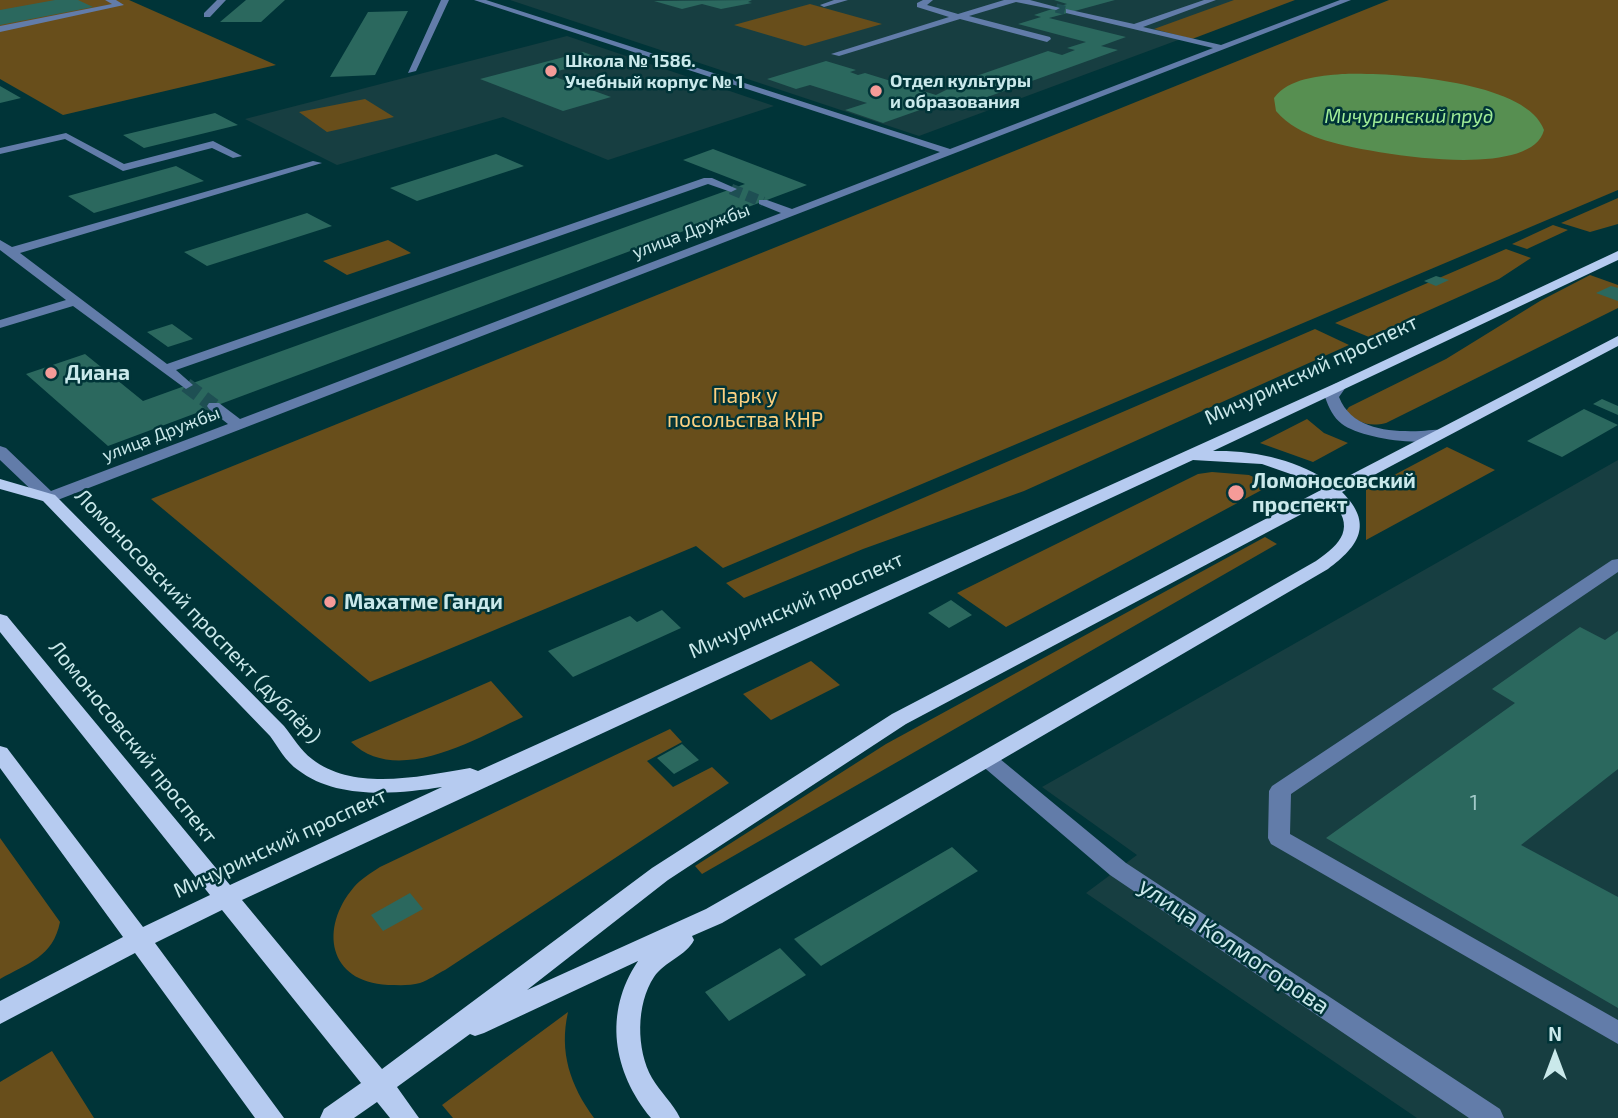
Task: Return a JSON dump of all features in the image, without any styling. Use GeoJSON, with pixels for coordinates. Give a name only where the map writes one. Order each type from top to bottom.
{"type":"FeatureCollection","features":[{"type":"Feature","properties":{"kind":"main road","name":"Мичуринский проспект"},"geometry":{"type":"LineString","coordinates":[[0,1013],[137,940],[224,898],[1339,387],[1618,255]]}},
{"type":"Feature","properties":{"kind":"main road"},"geometry":{"type":"LineString","coordinates":[[333,1118],[446,1038],[660,874],[899,719],[1618,340]]}},
{"type":"Feature","properties":{"kind":"main road"},"geometry":{"type":"LineString","coordinates":[[446,1038],[714,916],[1322,565],[1344,549],[1350,537],[1352,524],[1348,511],[1331,491],[1308,476],[1266,460],[1220,455],[1176,461]]}},
{"type":"Feature","properties":{"kind":"main road"},"geometry":{"type":"LineString","coordinates":[[0,484],[49,498]]}},
{"type":"Feature","properties":{"kind":"main road","name":"Ломоносовский проспект (дублёр)"},"geometry":{"type":"LineString","coordinates":[[49,498],[277,732],[304,764],[323,776],[349,783],[391,785],[445,780],[501,769]]}},
{"type":"Feature","properties":{"kind":"main road","name":"Ломоносовский проспект"},"geometry":{"type":"LineString","coordinates":[[0,620],[378,1084]]}},
{"type":"Feature","properties":{"kind":"main road"},"geometry":{"type":"LineString","coordinates":[[0,753],[271,1118]]}},
{"type":"Feature","properties":{"kind":"main road"},"geometry":{"type":"LineString","coordinates":[[667,1118],[641,1084],[630,1058],[628,1019],[635,987],[655,958],[714,916]]}},
{"type":"Feature","properties":{"kind":"main road"},"geometry":{"type":"LineString","coordinates":[[378,1084],[406,1118]]}},
{"type":"Feature","properties":{"kind":"street"},"geometry":{"type":"LineString","coordinates":[[0,29],[120,5],[109,0]]}},
{"type":"Feature","properties":{"kind":"street"},"geometry":{"type":"LineString","coordinates":[[207,15],[222,0]]}},
{"type":"Feature","properties":{"kind":"street"},"geometry":{"type":"LineString","coordinates":[[411,71],[445,0]]}},
{"type":"Feature","properties":{"kind":"street"},"geometry":{"type":"LineString","coordinates":[[478,0],[950,152]]}},
{"type":"Feature","properties":{"kind":"street"},"geometry":{"type":"LineString","coordinates":[[824,5],[844,0]]}},
{"type":"Feature","properties":{"kind":"street"},"geometry":{"type":"LineString","coordinates":[[836,54],[1013,0]]}},
{"type":"Feature","properties":{"kind":"street"},"geometry":{"type":"LineString","coordinates":[[1019,0],[1056,8]]}},
{"type":"Feature","properties":{"kind":"street"},"geometry":{"type":"LineString","coordinates":[[1134,27],[1212,0]]}},
{"type":"Feature","properties":{"kind":"street","name":"улица Дружбы"},"geometry":{"type":"LineString","coordinates":[[49,498],[1347,0]]}},
{"type":"Feature","properties":{"kind":"street"},"geometry":{"type":"LineString","coordinates":[[922,1],[920,5],[925,9],[1047,39]]}},
{"type":"Feature","properties":{"kind":"street"},"geometry":{"type":"LineString","coordinates":[[1069,12],[1222,48]]}},
{"type":"Feature","properties":{"kind":"street"},"geometry":{"type":"LineString","coordinates":[[0,151],[66,136],[123,168],[213,144],[237,156]]}},
{"type":"Feature","properties":{"kind":"street"},"geometry":{"type":"LineString","coordinates":[[5,248],[317,163]]}},
{"type":"Feature","properties":{"kind":"street"},"geometry":{"type":"LineString","coordinates":[[165,369],[708,180],[731,189]]}},
{"type":"Feature","properties":{"kind":"street"},"geometry":{"type":"LineString","coordinates":[[763,202],[792,213]]}},
{"type":"Feature","properties":{"kind":"street"},"geometry":{"type":"LineString","coordinates":[[5,248],[186,385]]}},
{"type":"Feature","properties":{"kind":"street"},"geometry":{"type":"LineString","coordinates":[[0,324],[75,301]]}},
{"type":"Feature","properties":{"kind":"street"},"geometry":{"type":"LineString","coordinates":[[1339,387],[1332,397],[1333,405],[1339,414],[1364,429],[1399,437],[1417,438],[1440,434]]}},
{"type":"Feature","properties":{"kind":"street"},"geometry":{"type":"LineString","coordinates":[[214,406],[238,425]]}},
{"type":"Feature","properties":{"kind":"street","name":"Ломоносовский проспект (дублёр)"},"geometry":{"type":"LineString","coordinates":[[0,451],[49,498]]}},
{"type":"Feature","properties":{"kind":"street"},"geometry":{"type":"LineString","coordinates":[[1618,564],[1280,791],[1279,826],[1279,838],[1618,1032]]}},
{"type":"Feature","properties":{"kind":"street","name":"улица Колмогорова"},"geometry":{"type":"LineString","coordinates":[[987,759],[1118,869],[1491,1118]]}},
{"type":"Feature","properties":{"kind":"shaded area"},"geometry":{"type":"Polygon","coordinates":[[[510,0],[1286,0],[919,136],[510,0]]]}},
{"type":"Feature","properties":{"kind":"shaded area","name":"Школа № 1586. Учебный корпус № 1"},"geometry":{"type":"Polygon","coordinates":[[[567,36],[774,106],[608,160],[503,117],[337,165],[245,119],[567,36]]]}},
{"type":"Feature","properties":{"kind":"shaded area"},"geometry":{"type":"Polygon","coordinates":[[[1618,460],[1618,1118],[1417,1118],[1086,893],[1137,855],[1042,787],[1618,460]]]}},
{"type":"Feature","properties":{"kind":"green space"},"geometry":{"type":"Polygon","coordinates":[[[0,0],[129,0],[276,65],[63,115],[0,79],[0,0]]]}},
{"type":"Feature","properties":{"kind":"green space"},"geometry":{"type":"Polygon","coordinates":[[[1234,0],[1295,0],[1192,39],[1154,29],[1234,0]]]}},
{"type":"Feature","properties":{"kind":"green space","name":"Парк у посольства КНР"},"geometry":{"type":"Polygon","coordinates":[[[1389,0],[1618,0],[1618,190],[723,568],[696,546],[370,682],[151,499],[1389,0]]]}},
{"type":"Feature","properties":{"kind":"green space"},"geometry":{"type":"Polygon","coordinates":[[[810,4],[882,24],[805,46],[734,25],[810,4]]]}},
{"type":"Feature","properties":{"kind":"green space"},"geometry":{"type":"Polygon","coordinates":[[[365,99],[394,117],[327,132],[299,112],[365,99]]]}},
{"type":"Feature","properties":{"kind":"green space"},"geometry":{"type":"Polygon","coordinates":[[[1618,198],[1618,224],[1590,232],[1561,223],[1618,198]]]}},
{"type":"Feature","properties":{"kind":"green space"},"geometry":{"type":"Polygon","coordinates":[[[1553,225],[1568,230],[1527,249],[1512,244],[1553,225]]]}},
{"type":"Feature","properties":{"kind":"green space"},"geometry":{"type":"Polygon","coordinates":[[[388,240],[411,253],[347,275],[323,261],[388,240]]]}},
{"type":"Feature","properties":{"kind":"green space"},"geometry":{"type":"Polygon","coordinates":[[[1506,249],[1531,258],[1499,279],[1369,337],[1335,323],[1506,249]]]}},
{"type":"Feature","properties":{"kind":"green space"},"geometry":{"type":"Polygon","coordinates":[[[1590,275],[1618,285],[1618,308],[1386,423],[1364,423],[1346,411],[1349,407],[1446,359],[1540,301],[1590,275]]]}},
{"type":"Feature","properties":{"kind":"green space"},"geometry":{"type":"Polygon","coordinates":[[[1315,329],[1349,345],[1024,491],[863,549],[744,598],[726,583],[1315,329]]]}},
{"type":"Feature","properties":{"kind":"green space"},"geometry":{"type":"Polygon","coordinates":[[[1307,419],[1324,433],[1348,443],[1313,462],[1260,443],[1307,419]]]}},
{"type":"Feature","properties":{"kind":"green space"},"geometry":{"type":"Polygon","coordinates":[[[1447,447],[1495,470],[1366,540],[1366,490],[1447,447]]]}},
{"type":"Feature","properties":{"kind":"green space"},"geometry":{"type":"Polygon","coordinates":[[[1212,472],[1249,475],[1271,485],[1006,627],[957,593],[1198,474],[1212,472]]]}},
{"type":"Feature","properties":{"kind":"green space"},"geometry":{"type":"Polygon","coordinates":[[[1265,537],[1277,544],[702,874],[695,866],[886,744],[1265,537]]]}},
{"type":"Feature","properties":{"kind":"green space"},"geometry":{"type":"Polygon","coordinates":[[[811,661],[840,685],[771,720],[743,694],[811,661]]]}},
{"type":"Feature","properties":{"kind":"green space"},"geometry":{"type":"Polygon","coordinates":[[[491,681],[523,717],[460,746],[414,759],[391,760],[370,755],[351,742],[491,681]]]}},
{"type":"Feature","properties":{"kind":"green space"},"geometry":{"type":"Polygon","coordinates":[[[670,729],[682,742],[647,761],[673,787],[712,767],[729,783],[427,980],[404,985],[368,982],[352,974],[342,963],[335,950],[336,919],[354,887],[366,876],[670,729]]]}},
{"type":"Feature","properties":{"kind":"green space"},"geometry":{"type":"Polygon","coordinates":[[[0,838],[60,922],[52,943],[38,958],[0,979],[0,838]]]}},
{"type":"Feature","properties":{"kind":"green space"},"geometry":{"type":"Polygon","coordinates":[[[568,1012],[565,1041],[569,1068],[579,1093],[594,1118],[453,1118],[442,1105],[568,1012]]]}},
{"type":"Feature","properties":{"kind":"green space"},"geometry":{"type":"Polygon","coordinates":[[[52,1051],[94,1118],[0,1118],[0,1082],[52,1051]]]}},
{"type":"Feature","properties":{"kind":"water","name":"Мичуринский пруд"},"geometry":{"type":"Polygon","coordinates":[[[1342,74],[1421,78],[1454,82],[1484,90],[1512,100],[1532,113],[1544,130],[1532,146],[1509,156],[1478,160],[1442,159],[1405,156],[1341,145],[1308,134],[1276,111],[1274,98],[1288,86],[1305,79],[1342,74]]]}},
{"type":"Feature","properties":{"kind":"building"},"geometry":{"type":"Polygon","coordinates":[[[55,0],[78,0],[93,7],[0,25],[0,10],[55,0]]]}},
{"type":"Feature","properties":{"kind":"building"},"geometry":{"type":"Polygon","coordinates":[[[246,0],[285,0],[261,22],[220,22],[246,0]]]}},
{"type":"Feature","properties":{"kind":"building"},"geometry":{"type":"Polygon","coordinates":[[[752,0],[748,2],[752,3],[721,9],[702,4],[682,9],[654,1],[752,0]]]}},
{"type":"Feature","properties":{"kind":"building"},"geometry":{"type":"Polygon","coordinates":[[[1054,0],[1115,0],[1049,18],[1126,37],[1101,46],[1118,50],[968,104],[951,99],[883,123],[845,110],[867,103],[810,85],[796,89],[767,79],[826,61],[856,70],[850,72],[858,75],[865,73],[936,95],[952,87],[961,90],[976,85],[962,81],[1048,51],[1062,55],[1075,50],[1067,48],[1086,42],[1018,24],[1041,17],[1034,15],[1067,4],[1054,0]]]}},
{"type":"Feature","properties":{"kind":"building"},"geometry":{"type":"Polygon","coordinates":[[[408,11],[375,75],[330,77],[368,12],[408,11]]]}},
{"type":"Feature","properties":{"kind":"building"},"geometry":{"type":"Polygon","coordinates":[[[583,52],[602,59],[547,74],[611,97],[563,111],[480,79],[583,52]]]}},
{"type":"Feature","properties":{"kind":"building"},"geometry":{"type":"Polygon","coordinates":[[[0,86],[21,98],[0,103],[0,86]]]}},
{"type":"Feature","properties":{"kind":"building"},"geometry":{"type":"Polygon","coordinates":[[[215,113],[238,125],[144,148],[123,135],[215,113]]]}},
{"type":"Feature","properties":{"kind":"building"},"geometry":{"type":"Polygon","coordinates":[[[713,149],[807,185],[108,446],[26,374],[85,354],[143,401],[745,184],[683,160],[713,149]]]}},
{"type":"Feature","properties":{"kind":"building"},"geometry":{"type":"Polygon","coordinates":[[[496,154],[524,166],[417,201],[390,188],[496,154]]]}},
{"type":"Feature","properties":{"kind":"building"},"geometry":{"type":"Polygon","coordinates":[[[176,166],[204,181],[94,213],[68,196],[176,166]]]}},
{"type":"Feature","properties":{"kind":"building"},"geometry":{"type":"Polygon","coordinates":[[[307,213],[332,226],[207,266],[184,252],[307,213]]]}},
{"type":"Feature","properties":{"kind":"building"},"geometry":{"type":"Polygon","coordinates":[[[1436,276],[1449,280],[1436,286],[1424,281],[1436,276]]]}},
{"type":"Feature","properties":{"kind":"building"},"geometry":{"type":"Polygon","coordinates":[[[1611,286],[1618,288],[1618,301],[1596,293],[1611,286]]]}},
{"type":"Feature","properties":{"kind":"building"},"geometry":{"type":"Polygon","coordinates":[[[172,324],[193,339],[168,347],[147,332],[172,324]]]}},
{"type":"Feature","properties":{"kind":"building"},"geometry":{"type":"Polygon","coordinates":[[[1602,399],[1618,406],[1618,415],[1593,404],[1602,399]]]}},
{"type":"Feature","properties":{"kind":"building"},"geometry":{"type":"Polygon","coordinates":[[[1584,409],[1618,425],[1562,457],[1527,441],[1584,409]]]}},
{"type":"Feature","properties":{"kind":"building"},"geometry":{"type":"Polygon","coordinates":[[[951,600],[972,615],[949,628],[928,613],[951,600]]]}},
{"type":"Feature","properties":{"kind":"building"},"geometry":{"type":"Polygon","coordinates":[[[662,610],[681,628],[573,677],[548,651],[630,616],[637,622],[662,610]]]}},
{"type":"Feature","properties":{"kind":"building"},"geometry":{"type":"Polygon","coordinates":[[[1580,627],[1605,640],[1618,631],[1618,769],[1521,845],[1618,897],[1618,1008],[1326,838],[1515,703],[1492,689],[1580,627]]]}},
{"type":"Feature","properties":{"kind":"building"},"geometry":{"type":"Polygon","coordinates":[[[682,744],[699,760],[674,774],[657,758],[682,744]]]}},
{"type":"Feature","properties":{"kind":"building"},"geometry":{"type":"Polygon","coordinates":[[[952,847],[978,871],[821,966],[794,939],[952,847]]]}},
{"type":"Feature","properties":{"kind":"building"},"geometry":{"type":"Polygon","coordinates":[[[410,893],[423,909],[383,931],[371,915],[410,893]]]}},
{"type":"Feature","properties":{"kind":"building"},"geometry":{"type":"Polygon","coordinates":[[[780,948],[806,975],[729,1021],[705,992],[780,948]]]}},
{"type":"Feature","properties":{"kind":"tunnel"},"geometry":{"type":"LineString","coordinates":[[1056,8],[1069,11]]}},
{"type":"Feature","properties":{"kind":"tunnel"},"geometry":{"type":"LineString","coordinates":[[731,189],[763,202]]}},
{"type":"Feature","properties":{"kind":"tunnel"},"geometry":{"type":"LineString","coordinates":[[186,385],[214,406]]}},
{"type":"Feature","properties":{"kind":"place","name":"Школа № 1586. Учебный корпус № 1"},"geometry":{"type":"Point","coordinates":[551,71]}},
{"type":"Feature","properties":{"kind":"place","name":"Отдел культуры и образования"},"geometry":{"type":"Point","coordinates":[876,91]}},
{"type":"Feature","properties":{"kind":"place","name":"Диана"},"geometry":{"type":"Point","coordinates":[51,373]}},
{"type":"Feature","properties":{"kind":"place","name":"Ломоносовский проспект"},"geometry":{"type":"Point","coordinates":[1236,493]}},
{"type":"Feature","properties":{"kind":"place","name":"Махатме Ганди"},"geometry":{"type":"Point","coordinates":[330,602]}}]}
